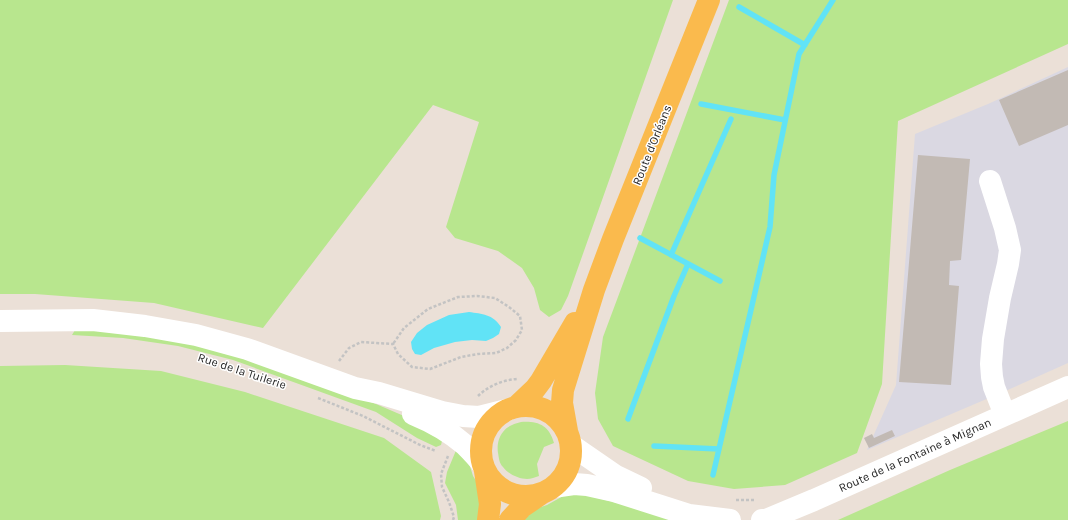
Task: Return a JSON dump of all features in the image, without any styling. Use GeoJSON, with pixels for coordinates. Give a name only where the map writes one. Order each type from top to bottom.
{"type":"FeatureCollection","features":[{"type":"Feature","properties":{"kind":"main road","name":"Route d'Orléans"},"geometry":{"type":"LineString","coordinates":[[569,438],[562,403],[563,390],[594,290],[709,0]]}},
{"type":"Feature","properties":{"kind":"main road","name":"Route d'Orléans"},"geometry":{"type":"LineString","coordinates":[[512,408],[535,389],[541,381],[594,290]]}},
{"type":"Feature","properties":{"kind":"main road"},"geometry":{"type":"LineString","coordinates":[[488,520],[490,504],[481,453],[481,443],[484,432],[497,416],[512,408],[532,406],[546,410],[558,419],[569,438],[571,457],[568,468],[562,479],[522,507],[510,520]]}},
{"type":"Feature","properties":{"kind":"main road"},"geometry":{"type":"LineString","coordinates":[[484,467],[492,480],[500,488],[510,493],[521,496],[532,496],[548,490]]}},
{"type":"Feature","properties":{"kind":"street"},"geometry":{"type":"LineString","coordinates":[[990,181],[1005,228],[1010,250],[993,339],[991,364],[994,387],[1006,415]]}},
{"type":"Feature","properties":{"kind":"street","name":"Rue de la Tuilerie"},"geometry":{"type":"LineString","coordinates":[[0,321],[93,320],[196,334],[247,349],[355,388]]}},
{"type":"Feature","properties":{"kind":"street"},"geometry":{"type":"LineString","coordinates":[[355,388],[379,393],[442,412],[463,416],[479,417],[512,408]]}},
{"type":"Feature","properties":{"kind":"street"},"geometry":{"type":"LineString","coordinates":[[355,388],[377,400],[428,420],[464,444],[484,467]]}},
{"type":"Feature","properties":{"kind":"street","name":"Route de la Fontaine à Mignan"},"geometry":{"type":"LineString","coordinates":[[761,509],[766,520],[1068,388]]}},
{"type":"Feature","properties":{"kind":"street"},"geometry":{"type":"LineString","coordinates":[[569,438],[616,476],[659,496],[728,513]]}},
{"type":"Feature","properties":{"kind":"street"},"geometry":{"type":"LineString","coordinates":[[548,490],[574,484],[587,485],[689,515],[728,513]]}},
{"type":"Feature","properties":{"kind":"path"},"geometry":{"type":"LineString","coordinates":[[477,296],[495,298],[510,307],[520,316],[522,330],[516,340],[507,348],[496,353],[461,357],[430,369],[412,367],[398,354],[393,344],[404,328],[428,308],[458,297],[477,296]]}},
{"type":"Feature","properties":{"kind":"path"},"geometry":{"type":"LineString","coordinates":[[330,379],[335,365],[349,348],[361,342],[393,344]]}},
{"type":"Feature","properties":{"kind":"path"},"geometry":{"type":"LineString","coordinates":[[475,399],[484,390],[499,383],[519,378]]}},
{"type":"Feature","properties":{"kind":"path"},"geometry":{"type":"LineString","coordinates":[[314,396],[362,416],[420,445],[441,452]]}},
{"type":"Feature","properties":{"kind":"path"},"geometry":{"type":"LineString","coordinates":[[448,455],[441,474],[442,487],[449,502],[454,518],[453,520]]}},
{"type":"Feature","properties":{"kind":"path"},"geometry":{"type":"LineString","coordinates":[[728,513],[754,500],[761,509]]}},
{"type":"Feature","properties":{"kind":"shaded area"},"geometry":{"type":"Polygon","coordinates":[[[1068,67],[1068,363],[867,450],[896,385],[915,134],[988,104],[1068,67]]]}},
{"type":"Feature","properties":{"kind":"green space"},"geometry":{"type":"Polygon","coordinates":[[[0,0],[673,0],[568,296],[561,310],[549,317],[540,310],[534,288],[522,268],[498,251],[455,238],[446,227],[479,122],[433,105],[263,328],[154,303],[35,294],[0,294],[0,0]]]}},
{"type":"Feature","properties":{"kind":"green space"},"geometry":{"type":"Polygon","coordinates":[[[729,0],[1068,0],[1068,44],[898,121],[882,384],[857,453],[785,485],[734,489],[688,481],[613,446],[598,419],[595,393],[603,337],[729,0]]]}},
{"type":"Feature","properties":{"kind":"green space"},"geometry":{"type":"Polygon","coordinates":[[[75,330],[121,332],[179,341],[230,353],[376,404],[425,425],[442,441],[441,445],[436,447],[417,438],[376,412],[233,360],[178,346],[123,338],[72,335],[75,330]]]}},
{"type":"Feature","properties":{"kind":"green space"},"geometry":{"type":"Polygon","coordinates":[[[65,365],[161,371],[245,392],[384,438],[431,472],[441,516],[440,520],[0,520],[0,366],[65,365]]]}},
{"type":"Feature","properties":{"kind":"green space"},"geometry":{"type":"Polygon","coordinates":[[[1068,421],[1068,520],[838,520],[950,470],[1068,421]]]}},
{"type":"Feature","properties":{"kind":"green space"},"geometry":{"type":"Polygon","coordinates":[[[533,422],[542,425],[549,432],[554,443],[544,447],[537,464],[539,476],[528,479],[517,477],[505,470],[499,460],[498,453],[498,442],[503,432],[513,424],[533,422]]]}},
{"type":"Feature","properties":{"kind":"green space"},"geometry":{"type":"Polygon","coordinates":[[[457,448],[469,463],[473,476],[480,487],[482,520],[458,520],[456,505],[445,483],[447,472],[457,448]]]}},
{"type":"Feature","properties":{"kind":"green space"},"geometry":{"type":"Polygon","coordinates":[[[574,492],[684,520],[520,520],[538,508],[574,492]]]}},
{"type":"Feature","properties":{"kind":"water"},"geometry":{"type":"Polygon","coordinates":[[[469,312],[487,315],[494,319],[501,327],[499,334],[486,341],[472,340],[455,342],[434,348],[421,355],[415,354],[412,349],[411,342],[417,333],[427,325],[449,315],[469,312]]]}},
{"type":"Feature","properties":{"kind":"building"},"geometry":{"type":"Polygon","coordinates":[[[1068,70],[1068,125],[1019,146],[999,100],[1068,70]]]}},
{"type":"Feature","properties":{"kind":"building"},"geometry":{"type":"Polygon","coordinates":[[[918,155],[970,159],[961,260],[950,261],[949,285],[959,286],[951,385],[899,382],[918,155]]]}},
{"type":"Feature","properties":{"kind":"building"},"geometry":{"type":"Polygon","coordinates":[[[892,430],[895,436],[869,448],[864,438],[872,434],[874,438],[892,430]]]}},
{"type":"Feature","properties":{"kind":"waterway"},"geometry":{"type":"LineString","coordinates":[[713,475],[770,227],[774,175],[799,54],[833,0]]}},
{"type":"Feature","properties":{"kind":"waterway"},"geometry":{"type":"LineString","coordinates":[[739,7],[805,45]]}},
{"type":"Feature","properties":{"kind":"waterway"},"geometry":{"type":"LineString","coordinates":[[701,104],[785,120]]}},
{"type":"Feature","properties":{"kind":"waterway"},"geometry":{"type":"LineString","coordinates":[[671,255],[731,119]]}},
{"type":"Feature","properties":{"kind":"waterway"},"geometry":{"type":"LineString","coordinates":[[640,238],[720,281]]}},
{"type":"Feature","properties":{"kind":"waterway"},"geometry":{"type":"LineString","coordinates":[[628,419],[674,296],[688,264]]}},
{"type":"Feature","properties":{"kind":"waterway"},"geometry":{"type":"LineString","coordinates":[[654,446],[719,449]]}}]}
